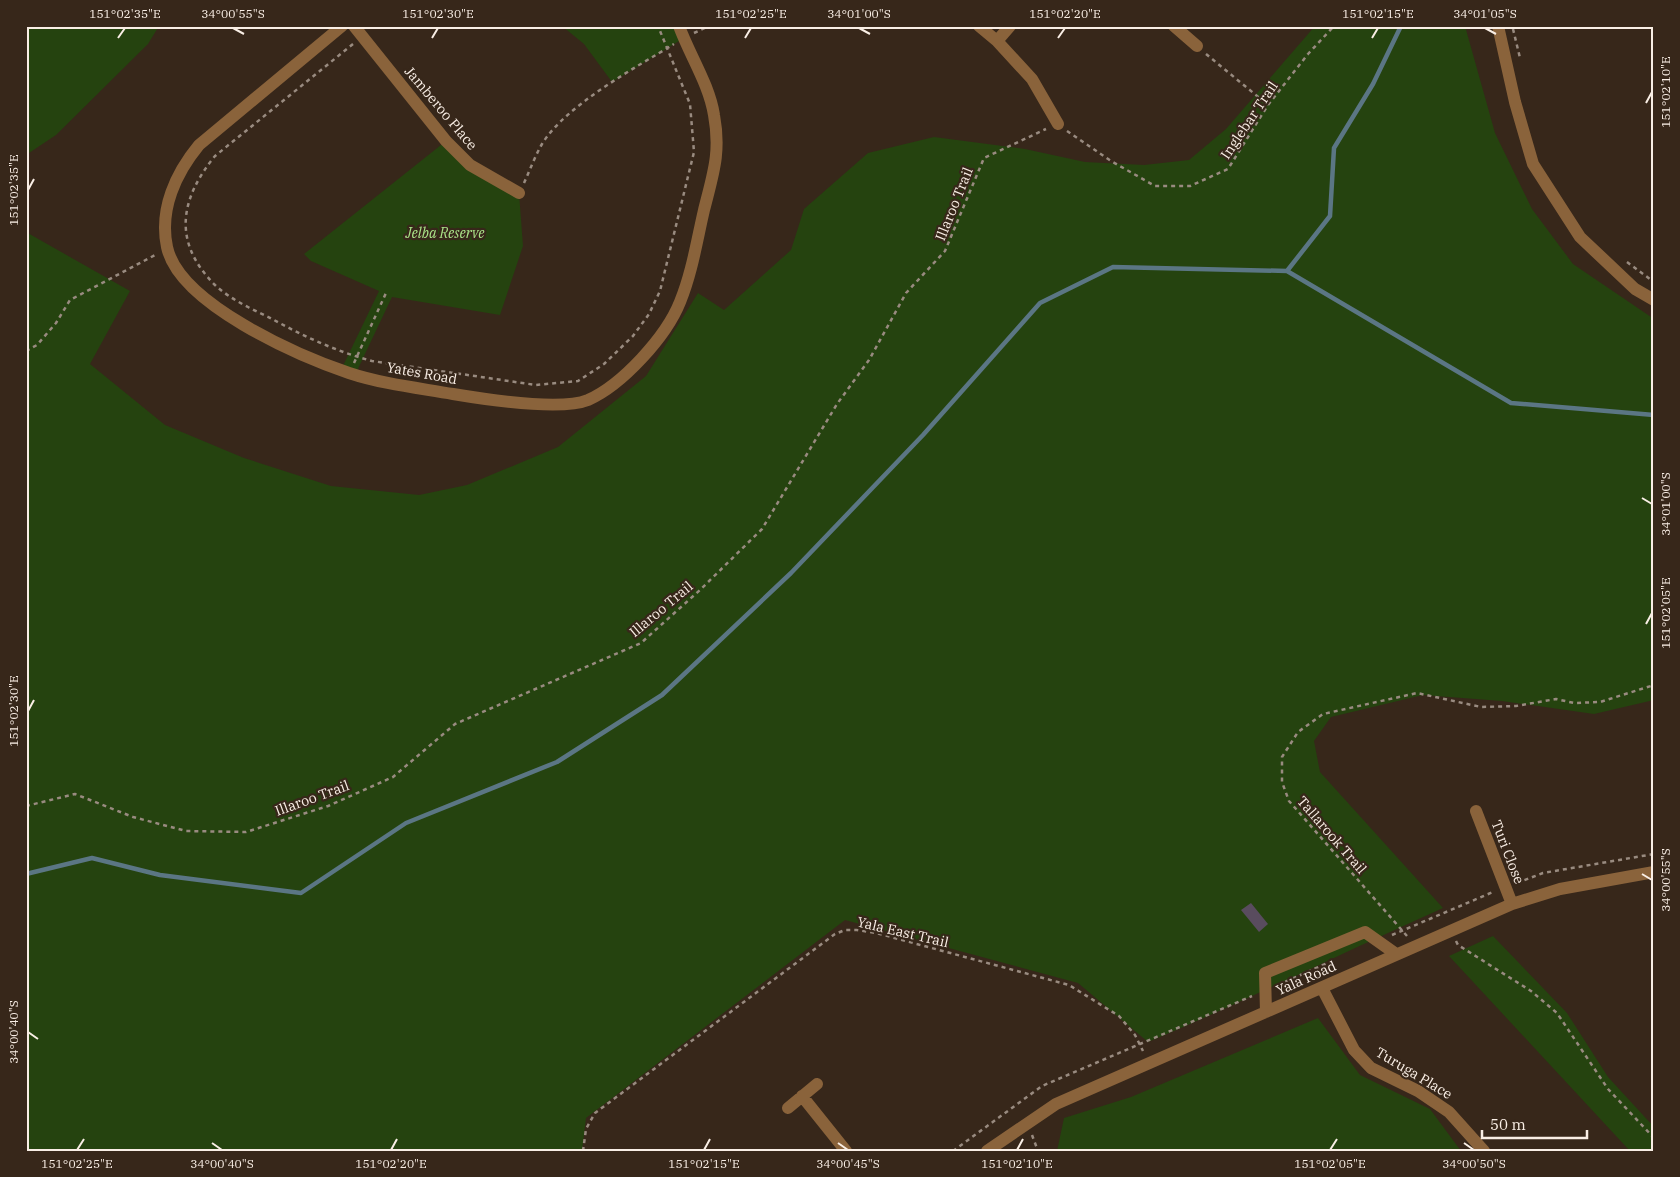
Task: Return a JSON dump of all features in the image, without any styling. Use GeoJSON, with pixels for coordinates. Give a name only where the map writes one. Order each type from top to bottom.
{"type":"FeatureCollection","features":[{"type":"Feature","properties":{"kind":"street","name":"Yates Road"},"geometry":{"type":"LineString","coordinates":[[342,26],[199,145],[183,165],[169,198],[166,219],[167,249],[183,278],[206,300],[233,318],[289,349],[349,373],[484,399],[550,405],[587,401],[619,380],[649,352],[680,304],[718,154],[714,114],[681,32]]}},
{"type":"Feature","properties":{"kind":"street","name":"Jamberoo Place"},"geometry":{"type":"LineString","coordinates":[[354,26],[446,141],[470,165],[519,193]]}},
{"type":"Feature","properties":{"kind":"street"},"geometry":{"type":"LineString","coordinates":[[979,26],[997,41],[1032,79],[1058,124]]}},
{"type":"Feature","properties":{"kind":"street"},"geometry":{"type":"LineString","coordinates":[[997,41],[1010,26]]}},
{"type":"Feature","properties":{"kind":"street"},"geometry":{"type":"LineString","coordinates":[[1174,26],[1198,46]]}},
{"type":"Feature","properties":{"kind":"street"},"geometry":{"type":"LineString","coordinates":[[1498,26],[1503,40],[1515,102],[1533,164],[1580,237],[1635,289],[1654,300]]}},
{"type":"Feature","properties":{"kind":"street","name":"Turi Close"},"geometry":{"type":"LineString","coordinates":[[1476,811],[1512,904]]}},
{"type":"Feature","properties":{"kind":"street","name":"Yala Road"},"geometry":{"type":"LineString","coordinates":[[987,1151],[1056,1104],[1512,904],[1560,889],[1654,872]]}},
{"type":"Feature","properties":{"kind":"street"},"geometry":{"type":"LineString","coordinates":[[1266,1012],[1265,973],[1365,932],[1396,954]]}},
{"type":"Feature","properties":{"kind":"street","name":"Turuga Place"},"geometry":{"type":"LineString","coordinates":[[1322,988],[1354,1050],[1371,1068],[1418,1091],[1449,1112],[1484,1151]]}},
{"type":"Feature","properties":{"kind":"street"},"geometry":{"type":"LineString","coordinates":[[788,1108],[818,1084]]}},
{"type":"Feature","properties":{"kind":"street"},"geometry":{"type":"LineString","coordinates":[[802,1096],[846,1151]]}},
{"type":"Feature","properties":{"kind":"path"},"geometry":{"type":"LineString","coordinates":[[362,36],[215,156],[200,174],[188,198],[186,220],[187,237],[198,264],[216,286],[242,303],[300,334],[356,357],[536,385],[578,381],[604,364],[633,336],[649,314],[660,291],[694,152],[690,104],[658,26]]}},
{"type":"Feature","properties":{"kind":"path"},"geometry":{"type":"LineString","coordinates":[[698,26],[700,31]]}},
{"type":"Feature","properties":{"kind":"path","name":"Inglebar Trail"},"geometry":{"type":"LineString","coordinates":[[1058,124],[1080,142],[1155,186],[1190,186],[1228,169],[1268,105],[1308,54],[1334,26]]}},
{"type":"Feature","properties":{"kind":"path"},"geometry":{"type":"LineString","coordinates":[[1512,26],[1521,63]]}},
{"type":"Feature","properties":{"kind":"path"},"geometry":{"type":"LineString","coordinates":[[519,193],[542,144],[560,122],[612,82],[667,48],[681,32]]}},
{"type":"Feature","properties":{"kind":"path"},"geometry":{"type":"LineString","coordinates":[[1198,46],[1232,77],[1268,105]]}},
{"type":"Feature","properties":{"kind":"path","name":"Illaroo Trail"},"geometry":{"type":"LineString","coordinates":[[26,806],[75,794],[133,817],[186,831],[246,832],[328,806],[392,777],[454,724],[641,642],[700,590],[762,529],[838,404],[869,360],[906,293],[945,251],[984,158],[1058,124]]}},
{"type":"Feature","properties":{"kind":"path"},"geometry":{"type":"LineString","coordinates":[[26,351],[37,345],[56,323],[70,300],[167,249]]}},
{"type":"Feature","properties":{"kind":"path"},"geometry":{"type":"LineString","coordinates":[[1624,258],[1654,282]]}},
{"type":"Feature","properties":{"kind":"path"},"geometry":{"type":"LineString","coordinates":[[349,373],[386,293]]}},
{"type":"Feature","properties":{"kind":"path","name":"Tallarook Trail"},"geometry":{"type":"LineString","coordinates":[[1416,946],[1289,801],[1282,782],[1282,757],[1298,732],[1323,714],[1418,693],[1481,707],[1499,707],[1556,699],[1574,703],[1600,702],[1654,685]]}},
{"type":"Feature","properties":{"kind":"path"},"geometry":{"type":"LineString","coordinates":[[1378,941],[1543,873],[1654,854]]}},
{"type":"Feature","properties":{"kind":"path"},"geometry":{"type":"LineString","coordinates":[[1444,913],[1458,945],[1531,991],[1557,1014],[1608,1090],[1654,1138]]}},
{"type":"Feature","properties":{"kind":"path","name":"Yala East Trail"},"geometry":{"type":"LineString","coordinates":[[584,1151],[586,1129],[595,1113],[835,934],[846,930],[876,933],[1069,985],[1119,1016],[1135,1035],[1148,1063]]}},
{"type":"Feature","properties":{"kind":"path"},"geometry":{"type":"LineString","coordinates":[[953,1151],[1042,1086],[1266,991],[1334,960]]}},
{"type":"Feature","properties":{"kind":"green space"},"geometry":{"type":"Polygon","coordinates":[[[26,26],[159,26],[148,44],[56,135],[26,155],[26,26]]]}},
{"type":"Feature","properties":{"kind":"green space"},"geometry":{"type":"Polygon","coordinates":[[[562,26],[679,26],[684,38],[612,82],[584,44],[562,26]]]}},
{"type":"Feature","properties":{"kind":"green space"},"geometry":{"type":"Polygon","coordinates":[[[1315,26],[1465,26],[1495,133],[1532,209],[1573,264],[1654,319],[1654,700],[1594,714],[1502,701],[1423,695],[1331,717],[1314,741],[1320,772],[1443,908],[1148,1042],[1078,983],[845,920],[586,1118],[582,1151],[26,1151],[26,232],[130,291],[90,364],[165,425],[244,458],[331,486],[419,495],[467,485],[558,447],[646,376],[698,293],[724,310],[791,250],[804,209],[868,153],[934,137],[1025,149],[1085,162],[1144,165],[1189,160],[1226,129],[1315,26]]]}},
{"type":"Feature","properties":{"kind":"green space","name":"Jelba Reserve"},"geometry":{"type":"Polygon","coordinates":[[[446,141],[519,193],[523,246],[500,315],[392,297],[355,375],[341,370],[379,291],[311,261],[304,254],[446,141]]]}},
{"type":"Feature","properties":{"kind":"green space"},"geometry":{"type":"Polygon","coordinates":[[[1493,936],[1567,1013],[1608,1077],[1654,1127],[1654,1151],[1630,1151],[1449,956],[1493,936]]]}},
{"type":"Feature","properties":{"kind":"green space"},"geometry":{"type":"Polygon","coordinates":[[[1318,1018],[1360,1075],[1430,1109],[1461,1151],[1057,1151],[1064,1118],[1131,1097],[1318,1018]]]}},
{"type":"Feature","properties":{"kind":"building"},"geometry":{"type":"Polygon","coordinates":[[[1251,903],[1268,924],[1259,932],[1241,910],[1251,903]]]}},
{"type":"Feature","properties":{"kind":"waterway"},"geometry":{"type":"LineString","coordinates":[[1287,271],[1330,216],[1334,148],[1373,84],[1401,26]]}},
{"type":"Feature","properties":{"kind":"waterway"},"geometry":{"type":"LineString","coordinates":[[26,874],[92,858],[160,875],[301,893],[406,823],[557,762],[662,695],[791,573],[923,435],[1040,303],[1113,267],[1287,271],[1511,403],[1654,415]]}}]}
